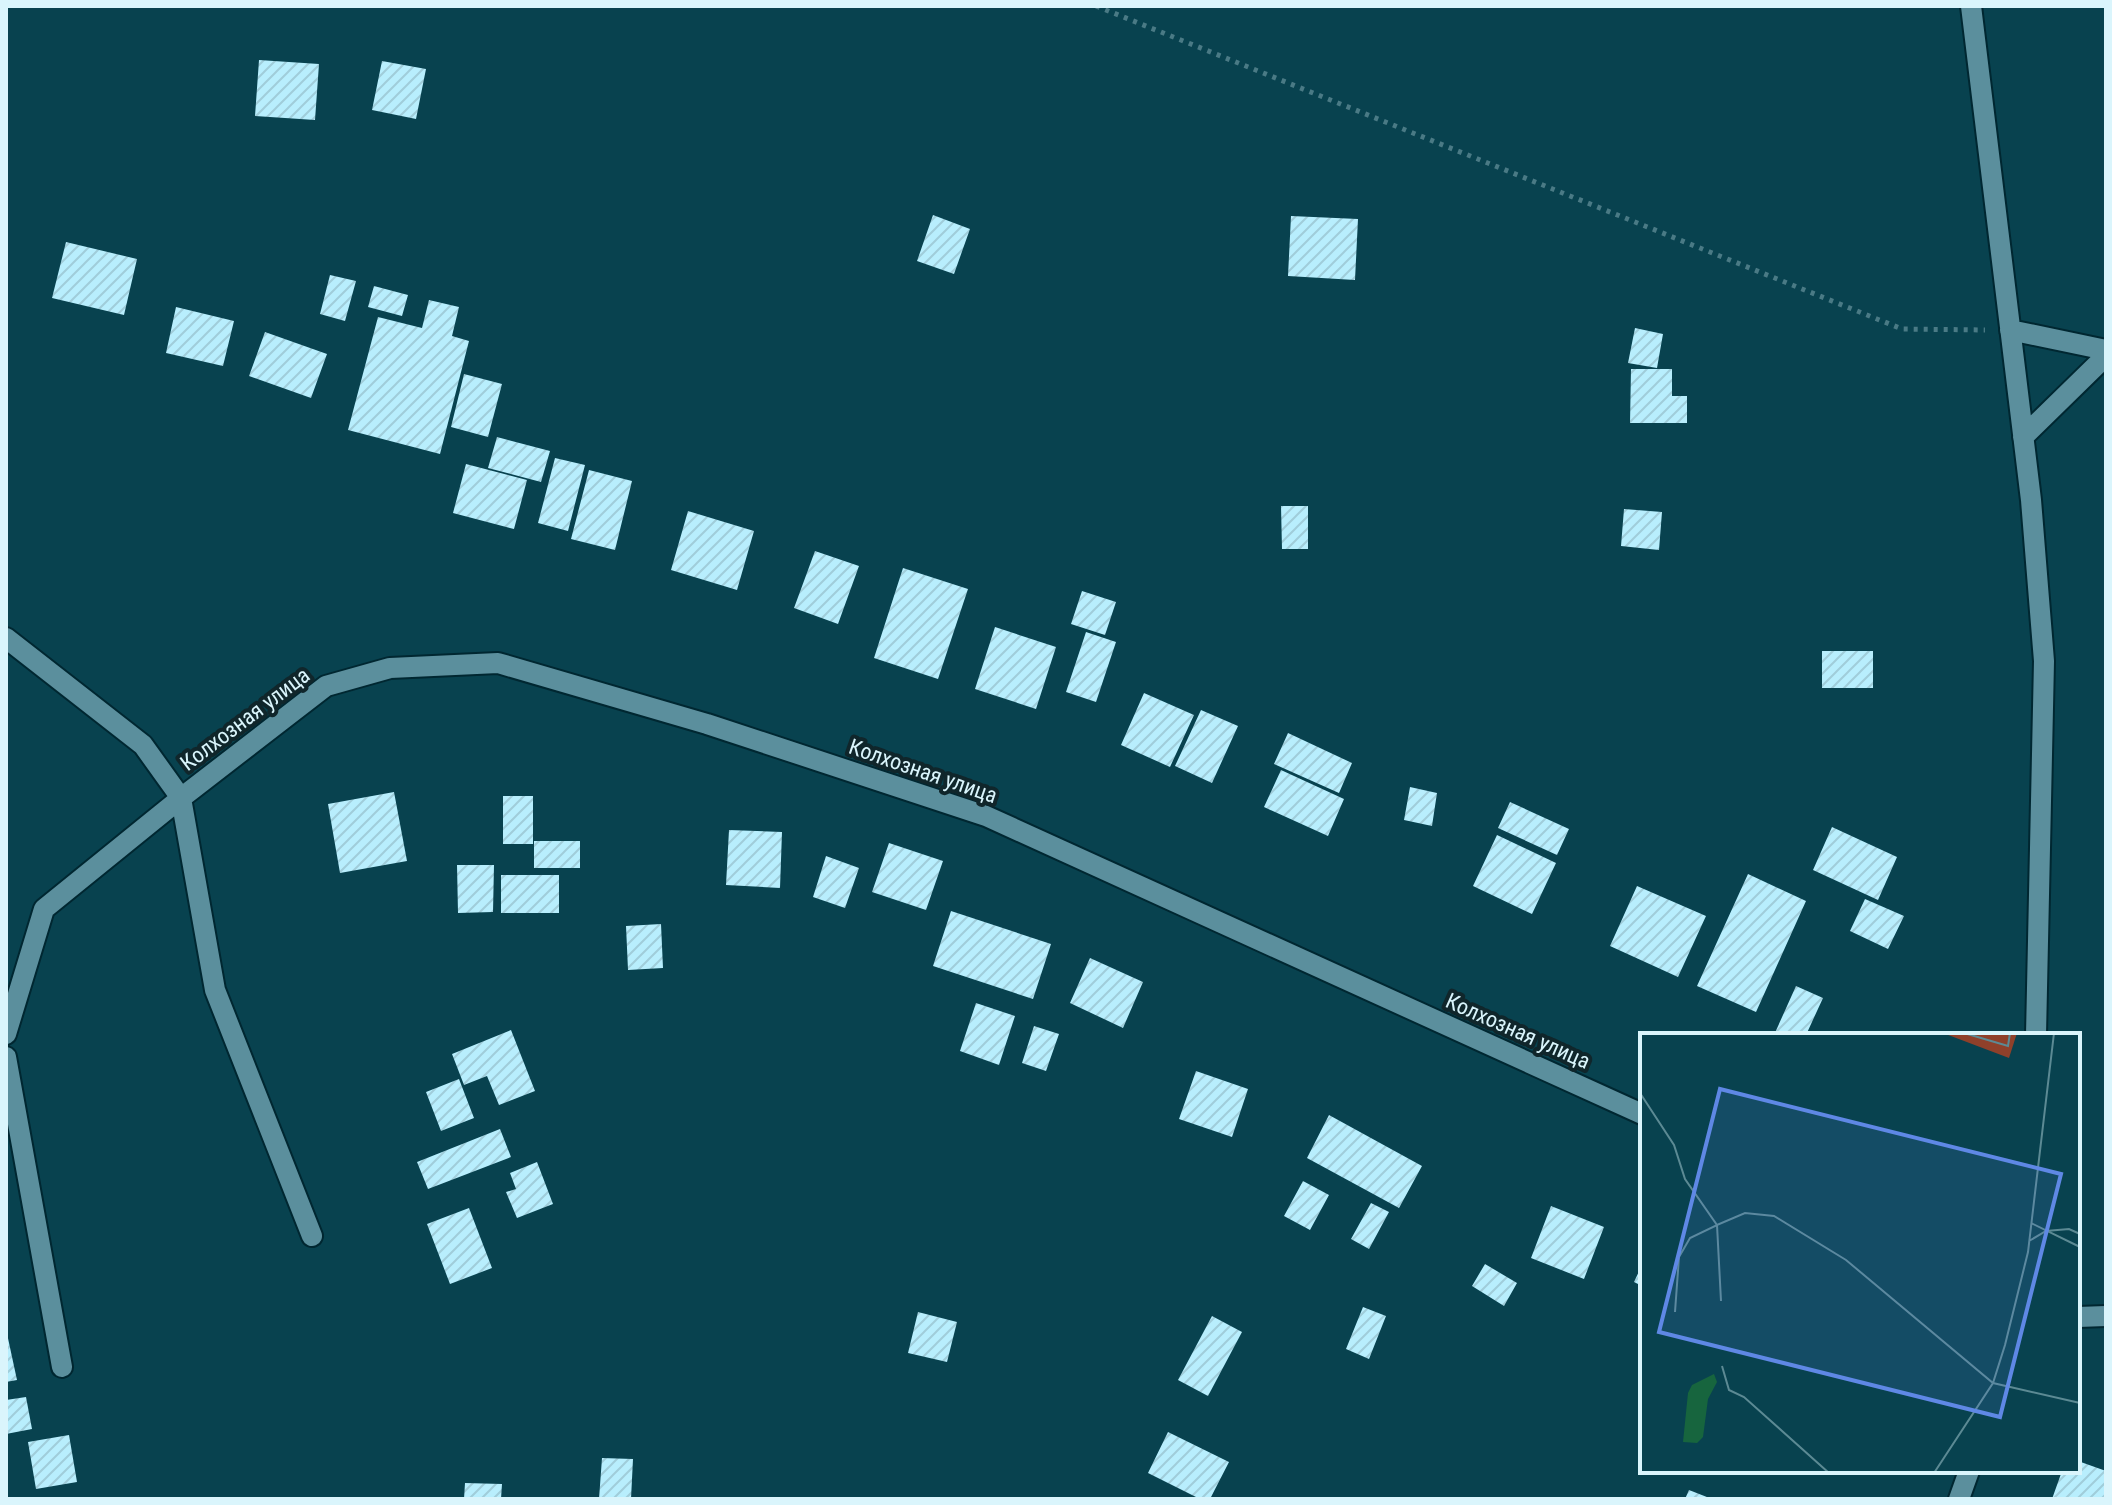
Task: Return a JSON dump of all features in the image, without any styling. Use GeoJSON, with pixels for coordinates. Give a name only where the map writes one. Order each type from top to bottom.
{"type":"FeatureCollection","features":[{"type":"Feature","properties":{"kind":"street"},"geometry":{"type":"LineString","coordinates":[[1971,6],[2023,437],[2044,661],[2036,1033]]}},
{"type":"Feature","properties":{"kind":"street"},"geometry":{"type":"LineString","coordinates":[[2010,330],[2106,353]]}},
{"type":"Feature","properties":{"kind":"street"},"geometry":{"type":"LineString","coordinates":[[2023,437],[2106,353]]}},
{"type":"Feature","properties":{"kind":"street"},"geometry":{"type":"LineString","coordinates":[[6,638],[143,745],[181,798],[215,990],[312,1236]]}},
{"type":"Feature","properties":{"kind":"street","name":"Колхозная улица"},"geometry":{"type":"LineString","coordinates":[[6,1034],[44,909],[326,686],[390,668],[498,663],[707,724],[986,816],[1640,1113]]}},
{"type":"Feature","properties":{"kind":"street"},"geometry":{"type":"LineString","coordinates":[[6,1057],[62,1367]]}},
{"type":"Feature","properties":{"kind":"street"},"geometry":{"type":"LineString","coordinates":[[2080,1317],[2106,1316]]}},
{"type":"Feature","properties":{"kind":"street"},"geometry":{"type":"LineString","coordinates":[[1959,1499],[1968,1473]]}},
{"type":"Feature","properties":{"kind":"path"},"geometry":{"type":"LineString","coordinates":[[1096,6],[1902,329],[2010,330]]}},
{"type":"Feature","properties":{"kind":"building"},"geometry":{"type":"Polygon","coordinates":[[[259,60],[319,64],[315,120],[255,116],[259,60]]]}},
{"type":"Feature","properties":{"kind":"building"},"geometry":{"type":"Polygon","coordinates":[[[382,61],[426,69],[416,119],[372,110],[382,61]]]}},
{"type":"Feature","properties":{"kind":"building"},"geometry":{"type":"Polygon","coordinates":[[[933,215],[970,229],[954,274],[917,261],[933,215]]]}},
{"type":"Feature","properties":{"kind":"building"},"geometry":{"type":"Polygon","coordinates":[[[1291,216],[1358,219],[1355,280],[1288,276],[1291,216]]]}},
{"type":"Feature","properties":{"kind":"building"},"geometry":{"type":"Polygon","coordinates":[[[66,242],[137,259],[124,315],[52,298],[66,242]]]}},
{"type":"Feature","properties":{"kind":"building"},"geometry":{"type":"Polygon","coordinates":[[[330,275],[356,281],[345,321],[320,314],[330,275]]]}},
{"type":"Feature","properties":{"kind":"building"},"geometry":{"type":"Polygon","coordinates":[[[374,286],[408,295],[402,316],[368,307],[374,286]]]}},
{"type":"Feature","properties":{"kind":"building"},"geometry":{"type":"Polygon","coordinates":[[[429,300],[459,307],[452,336],[469,341],[440,454],[348,430],[378,317],[422,328],[429,300]]]}},
{"type":"Feature","properties":{"kind":"building"},"geometry":{"type":"Polygon","coordinates":[[[176,307],[234,321],[223,366],[166,353],[176,307]]]}},
{"type":"Feature","properties":{"kind":"building"},"geometry":{"type":"Polygon","coordinates":[[[1635,328],[1663,334],[1657,368],[1628,363],[1635,328]]]}},
{"type":"Feature","properties":{"kind":"building"},"geometry":{"type":"Polygon","coordinates":[[[265,332],[327,354],[311,398],[249,376],[265,332]]]}},
{"type":"Feature","properties":{"kind":"building"},"geometry":{"type":"Polygon","coordinates":[[[1631,369],[1672,369],[1672,396],[1687,396],[1687,423],[1630,423],[1631,369]]]}},
{"type":"Feature","properties":{"kind":"building"},"geometry":{"type":"Polygon","coordinates":[[[464,374],[502,384],[488,437],[451,427],[464,374]]]}},
{"type":"Feature","properties":{"kind":"building"},"geometry":{"type":"Polygon","coordinates":[[[497,437],[550,451],[541,482],[488,468],[497,437]]]}},
{"type":"Feature","properties":{"kind":"building"},"geometry":{"type":"Polygon","coordinates":[[[555,458],[585,465],[568,531],[538,523],[555,458]]]}},
{"type":"Feature","properties":{"kind":"building"},"geometry":{"type":"Polygon","coordinates":[[[466,464],[527,480],[514,529],[453,513],[466,464]]]}},
{"type":"Feature","properties":{"kind":"building"},"geometry":{"type":"Polygon","coordinates":[[[589,470],[632,481],[615,550],[571,539],[589,470]]]}},
{"type":"Feature","properties":{"kind":"building"},"geometry":{"type":"Polygon","coordinates":[[[1281,506],[1308,506],[1308,549],[1282,549],[1281,506]]]}},
{"type":"Feature","properties":{"kind":"building"},"geometry":{"type":"Polygon","coordinates":[[[1624,509],[1662,512],[1659,550],[1621,546],[1624,509]]]}},
{"type":"Feature","properties":{"kind":"building"},"geometry":{"type":"Polygon","coordinates":[[[688,511],[754,531],[737,590],[671,570],[688,511]]]}},
{"type":"Feature","properties":{"kind":"building"},"geometry":{"type":"Polygon","coordinates":[[[815,551],[859,566],[838,624],[794,608],[815,551]]]}},
{"type":"Feature","properties":{"kind":"building"},"geometry":{"type":"Polygon","coordinates":[[[903,568],[968,589],[938,679],[874,658],[903,568]]]}},
{"type":"Feature","properties":{"kind":"building"},"geometry":{"type":"Polygon","coordinates":[[[1082,591],[1116,602],[1105,635],[1071,624],[1082,591]]]}},
{"type":"Feature","properties":{"kind":"building"},"geometry":{"type":"Polygon","coordinates":[[[995,627],[1056,647],[1036,709],[975,689],[995,627]]]}},
{"type":"Feature","properties":{"kind":"building"},"geometry":{"type":"Polygon","coordinates":[[[1086,632],[1116,642],[1096,702],[1066,692],[1086,632]]]}},
{"type":"Feature","properties":{"kind":"building"},"geometry":{"type":"Polygon","coordinates":[[[1822,651],[1873,651],[1873,688],[1822,688],[1822,651]]]}},
{"type":"Feature","properties":{"kind":"building"},"geometry":{"type":"Polygon","coordinates":[[[1144,693],[1194,715],[1170,767],[1121,745],[1144,693]]]}},
{"type":"Feature","properties":{"kind":"building"},"geometry":{"type":"Polygon","coordinates":[[[1201,710],[1238,726],[1212,783],[1175,766],[1201,710]]]}},
{"type":"Feature","properties":{"kind":"building"},"geometry":{"type":"Polygon","coordinates":[[[1288,733],[1352,763],[1339,793],[1274,764],[1288,733]]]}},
{"type":"Feature","properties":{"kind":"building"},"geometry":{"type":"Polygon","coordinates":[[[1281,770],[1344,799],[1328,836],[1264,807],[1281,770]]]}},
{"type":"Feature","properties":{"kind":"building"},"geometry":{"type":"Polygon","coordinates":[[[1410,787],[1437,793],[1432,826],[1404,820],[1410,787]]]}},
{"type":"Feature","properties":{"kind":"building"},"geometry":{"type":"Polygon","coordinates":[[[394,792],[407,861],[340,873],[328,804],[394,792]]]}},
{"type":"Feature","properties":{"kind":"building"},"geometry":{"type":"Polygon","coordinates":[[[503,796],[533,796],[533,844],[503,844],[503,796]]]}},
{"type":"Feature","properties":{"kind":"building"},"geometry":{"type":"Polygon","coordinates":[[[1510,802],[1569,829],[1557,855],[1498,828],[1510,802]]]}},
{"type":"Feature","properties":{"kind":"building"},"geometry":{"type":"Polygon","coordinates":[[[1832,827],[1897,857],[1878,900],[1813,870],[1832,827]]]}},
{"type":"Feature","properties":{"kind":"building"},"geometry":{"type":"Polygon","coordinates":[[[729,830],[782,832],[780,888],[726,885],[729,830]]]}},
{"type":"Feature","properties":{"kind":"building"},"geometry":{"type":"Polygon","coordinates":[[[1497,835],[1556,863],[1532,914],[1473,886],[1497,835]]]}},
{"type":"Feature","properties":{"kind":"building"},"geometry":{"type":"Polygon","coordinates":[[[534,841],[580,841],[580,868],[534,868],[534,841]]]}},
{"type":"Feature","properties":{"kind":"building"},"geometry":{"type":"Polygon","coordinates":[[[889,843],[943,861],[926,910],[872,892],[889,843]]]}},
{"type":"Feature","properties":{"kind":"building"},"geometry":{"type":"Polygon","coordinates":[[[826,856],[859,868],[845,908],[813,897],[826,856]]]}},
{"type":"Feature","properties":{"kind":"building"},"geometry":{"type":"Polygon","coordinates":[[[457,865],[494,865],[493,912],[458,913],[457,865]]]}},
{"type":"Feature","properties":{"kind":"building"},"geometry":{"type":"Polygon","coordinates":[[[1748,874],[1806,901],[1756,1012],[1697,986],[1748,874]]]}},
{"type":"Feature","properties":{"kind":"building"},"geometry":{"type":"Polygon","coordinates":[[[501,875],[559,875],[559,913],[501,913],[501,875]]]}},
{"type":"Feature","properties":{"kind":"building"},"geometry":{"type":"Polygon","coordinates":[[[1637,886],[1706,916],[1678,977],[1610,946],[1637,886]]]}},
{"type":"Feature","properties":{"kind":"building"},"geometry":{"type":"Polygon","coordinates":[[[1865,899],[1904,916],[1888,949],[1850,931],[1865,899]]]}},
{"type":"Feature","properties":{"kind":"building"},"geometry":{"type":"Polygon","coordinates":[[[951,911],[1051,944],[1033,999],[933,966],[951,911]]]}},
{"type":"Feature","properties":{"kind":"building"},"geometry":{"type":"Polygon","coordinates":[[[661,924],[663,968],[628,970],[626,926],[661,924]]]}},
{"type":"Feature","properties":{"kind":"building"},"geometry":{"type":"Polygon","coordinates":[[[1090,958],[1143,982],[1123,1028],[1070,1003],[1090,958]]]}},
{"type":"Feature","properties":{"kind":"building"},"geometry":{"type":"Polygon","coordinates":[[[1796,986],[1823,998],[1807,1033],[1775,1033],[1796,986]]]}},
{"type":"Feature","properties":{"kind":"building"},"geometry":{"type":"Polygon","coordinates":[[[976,1003],[1015,1016],[999,1065],[960,1051],[976,1003]]]}},
{"type":"Feature","properties":{"kind":"building"},"geometry":{"type":"Polygon","coordinates":[[[1034,1026],[1059,1034],[1046,1071],[1022,1063],[1034,1026]]]}},
{"type":"Feature","properties":{"kind":"building"},"geometry":{"type":"Polygon","coordinates":[[[511,1030],[535,1091],[499,1105],[487,1076],[464,1085],[452,1054],[511,1030]]]}},
{"type":"Feature","properties":{"kind":"building"},"geometry":{"type":"Polygon","coordinates":[[[1196,1071],[1248,1089],[1232,1137],[1179,1119],[1196,1071]]]}},
{"type":"Feature","properties":{"kind":"building"},"geometry":{"type":"Polygon","coordinates":[[[459,1079],[474,1118],[441,1131],[426,1092],[459,1079]]]}},
{"type":"Feature","properties":{"kind":"building"},"geometry":{"type":"Polygon","coordinates":[[[1329,1115],[1422,1166],[1399,1208],[1307,1158],[1329,1115]]]}},
{"type":"Feature","properties":{"kind":"building"},"geometry":{"type":"Polygon","coordinates":[[[500,1129],[511,1157],[428,1189],[417,1162],[500,1129]]]}},
{"type":"Feature","properties":{"kind":"building"},"geometry":{"type":"Polygon","coordinates":[[[537,1162],[553,1204],[517,1218],[506,1192],[516,1189],[510,1173],[537,1162]]]}},
{"type":"Feature","properties":{"kind":"building"},"geometry":{"type":"Polygon","coordinates":[[[1303,1181],[1329,1195],[1310,1230],[1284,1216],[1303,1181]]]}},
{"type":"Feature","properties":{"kind":"building"},"geometry":{"type":"Polygon","coordinates":[[[1371,1203],[1389,1212],[1369,1249],[1351,1239],[1371,1203]]]}},
{"type":"Feature","properties":{"kind":"building"},"geometry":{"type":"Polygon","coordinates":[[[1551,1206],[1604,1227],[1584,1279],[1531,1258],[1551,1206]]]}},
{"type":"Feature","properties":{"kind":"building"},"geometry":{"type":"Polygon","coordinates":[[[469,1208],[492,1268],[450,1284],[427,1224],[469,1208]]]}},
{"type":"Feature","properties":{"kind":"building"},"geometry":{"type":"Polygon","coordinates":[[[1485,1264],[1517,1283],[1504,1306],[1472,1286],[1485,1264]]]}},
{"type":"Feature","properties":{"kind":"building"},"geometry":{"type":"Polygon","coordinates":[[[1640,1269],[1640,1285],[1634,1282],[1640,1269]]]}},
{"type":"Feature","properties":{"kind":"building"},"geometry":{"type":"Polygon","coordinates":[[[1363,1307],[1386,1316],[1369,1359],[1346,1349],[1363,1307]]]}},
{"type":"Feature","properties":{"kind":"building"},"geometry":{"type":"Polygon","coordinates":[[[918,1312],[957,1322],[947,1362],[908,1353],[918,1312]]]}},
{"type":"Feature","properties":{"kind":"building"},"geometry":{"type":"Polygon","coordinates":[[[1212,1316],[1242,1332],[1208,1396],[1178,1380],[1212,1316]]]}},
{"type":"Feature","properties":{"kind":"building"},"geometry":{"type":"Polygon","coordinates":[[[6,1329],[17,1380],[6,1382],[6,1329]]]}},
{"type":"Feature","properties":{"kind":"building"},"geometry":{"type":"Polygon","coordinates":[[[26,1397],[32,1429],[6,1434],[6,1400],[26,1397]]]}},
{"type":"Feature","properties":{"kind":"building"},"geometry":{"type":"Polygon","coordinates":[[[1168,1432],[1229,1462],[1210,1499],[1200,1499],[1148,1473],[1168,1432]]]}},
{"type":"Feature","properties":{"kind":"building"},"geometry":{"type":"Polygon","coordinates":[[[69,1435],[77,1482],[36,1489],[28,1442],[69,1435]]]}},
{"type":"Feature","properties":{"kind":"building"},"geometry":{"type":"Polygon","coordinates":[[[602,1458],[633,1459],[631,1499],[599,1499],[602,1458]]]}},
{"type":"Feature","properties":{"kind":"building"},"geometry":{"type":"Polygon","coordinates":[[[2080,1462],[2106,1471],[2106,1499],[2052,1499],[2061,1473],[2080,1473],[2080,1462]]]}},
{"type":"Feature","properties":{"kind":"building"},"geometry":{"type":"Polygon","coordinates":[[[465,1483],[502,1484],[501,1499],[464,1499],[465,1483]]]}},
{"type":"Feature","properties":{"kind":"building"},"geometry":{"type":"Polygon","coordinates":[[[1689,1490],[1712,1499],[1685,1499],[1689,1490]]]}}]}
